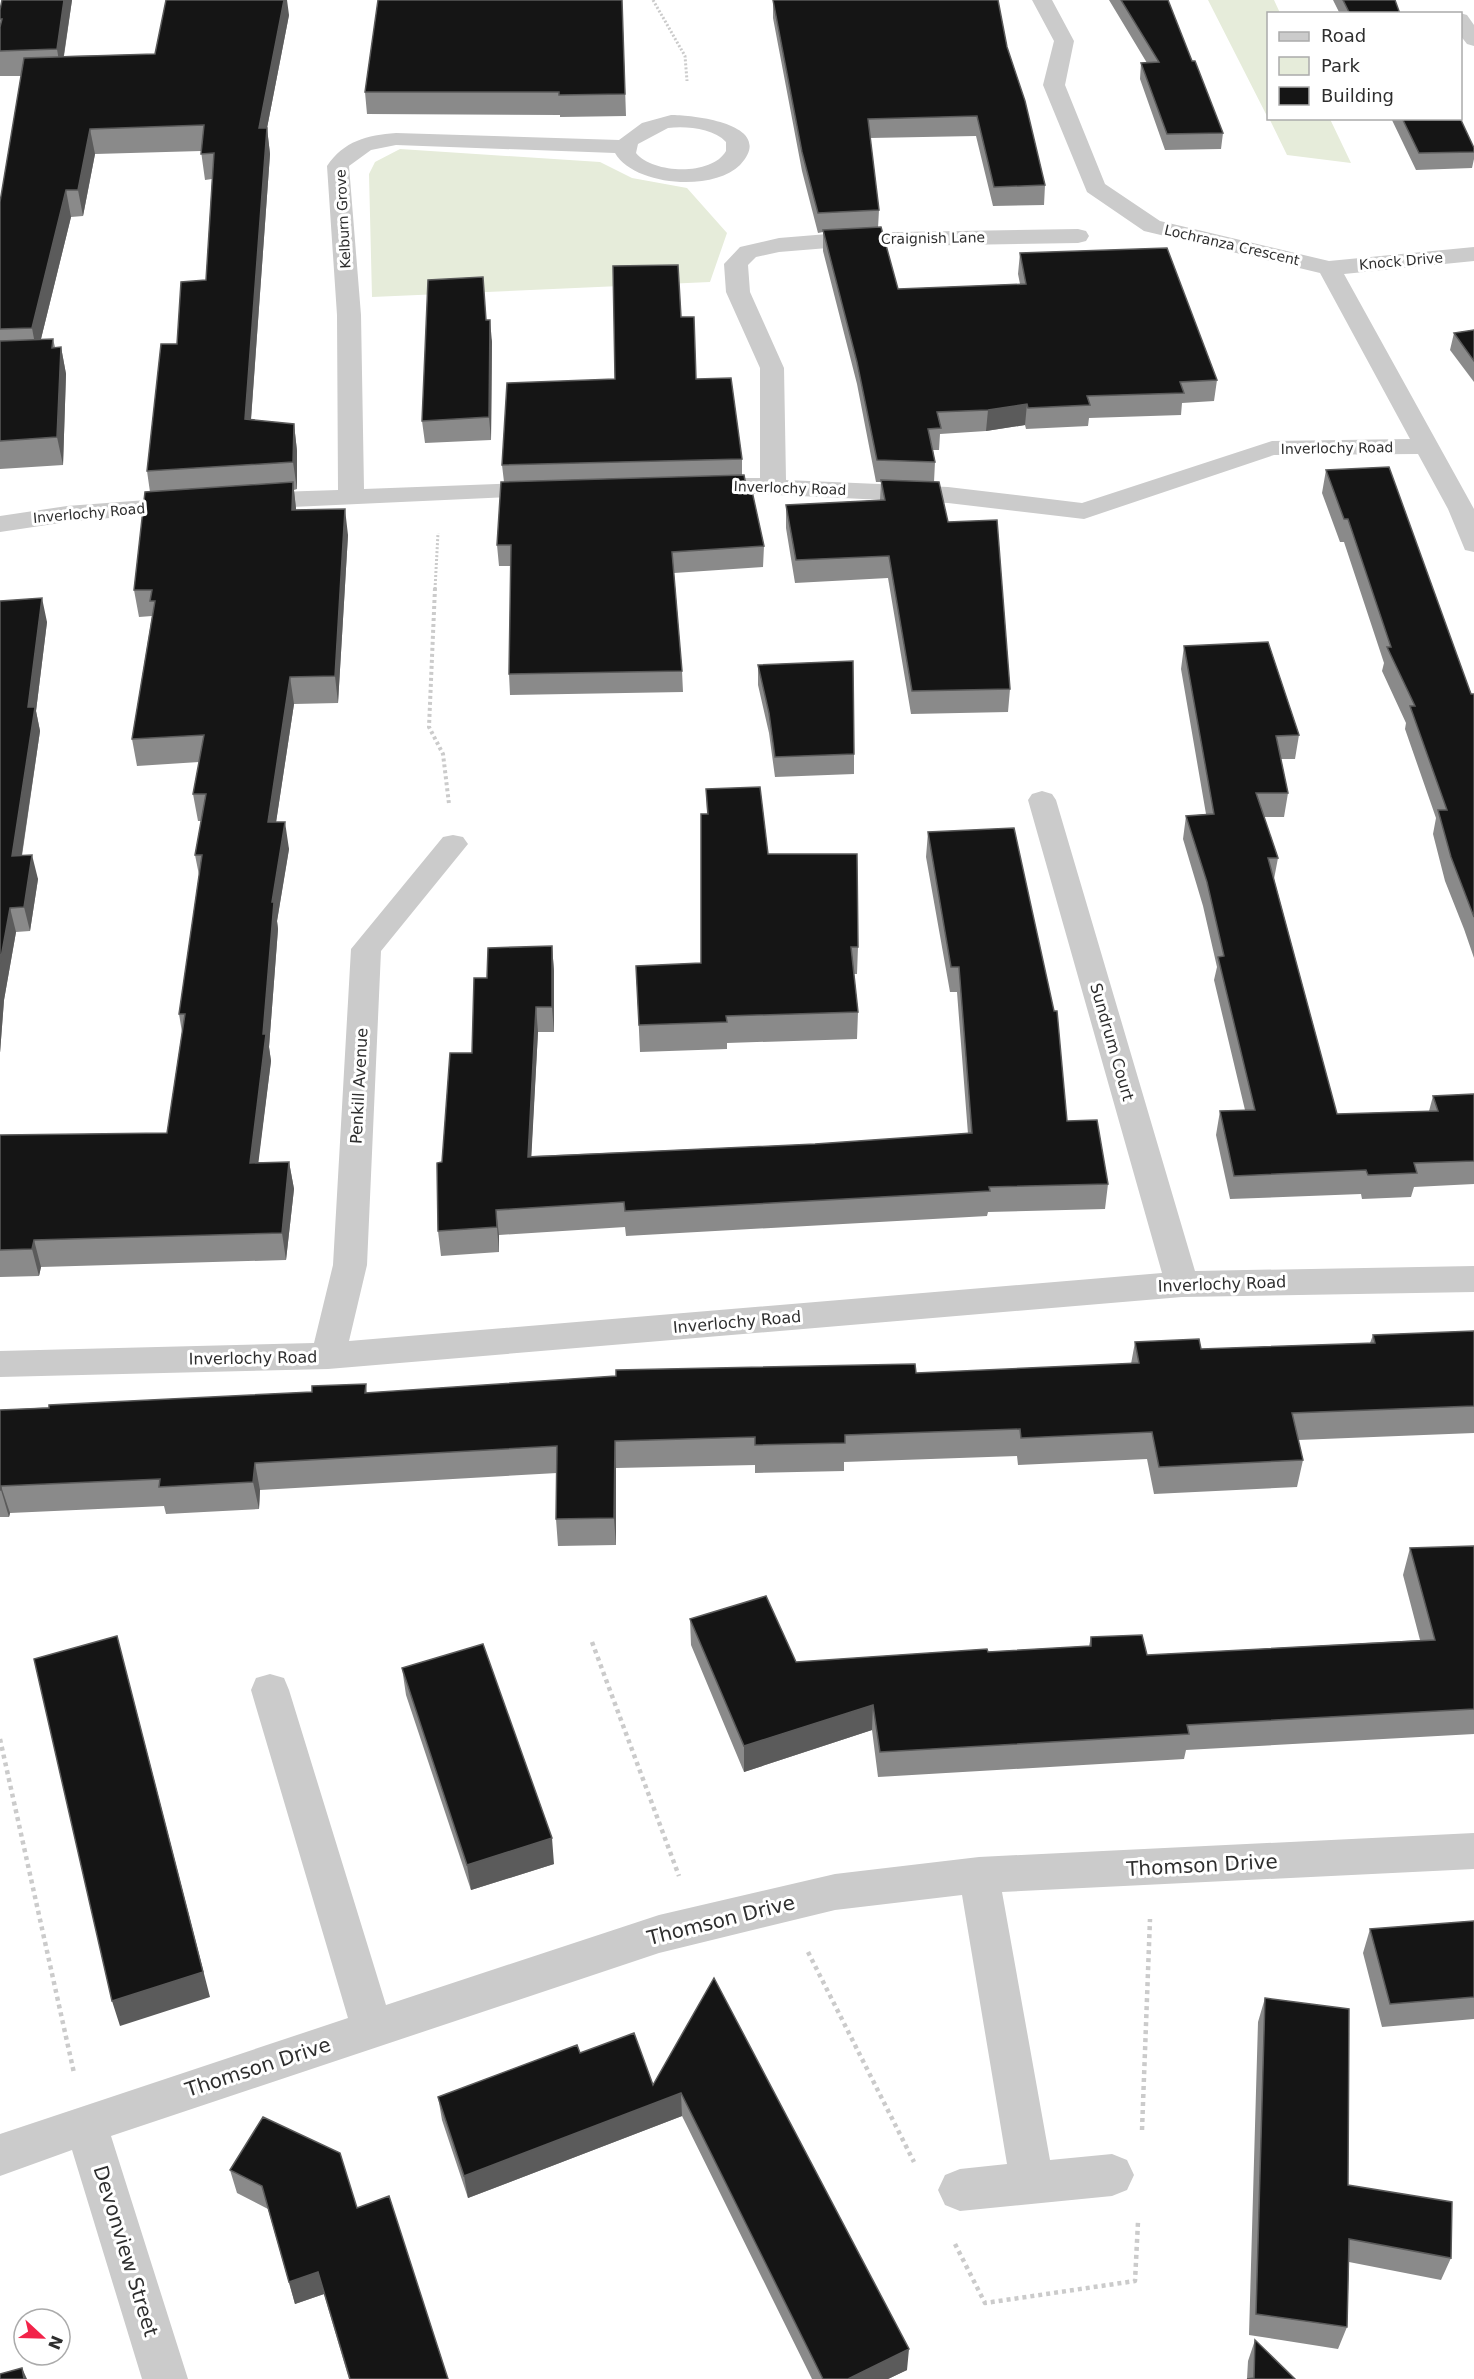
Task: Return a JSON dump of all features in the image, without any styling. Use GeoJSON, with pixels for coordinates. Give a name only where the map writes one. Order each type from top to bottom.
{"type":"FeatureCollection","features":[{"type":"Feature","properties":{"kind":"street","name":"Lochranza Crescent"},"geometry":{"type":"LineString","coordinates":[[1042,0],[1064,41],[1054,85],[1095,187],[1152,226],[1329,268]]}},
{"type":"Feature","properties":{"kind":"street"},"geometry":{"type":"LineString","coordinates":[[1462,21],[1474,40]]}},
{"type":"Feature","properties":{"kind":"street"},"geometry":{"type":"LineString","coordinates":[[671,121],[689,121],[714,125],[732,135],[738,143],[737,153],[731,161],[702,173],[664,174],[634,163],[627,155],[626,146],[630,137],[647,127],[671,121]]}},
{"type":"Feature","properties":{"kind":"street","name":"Kelburn Grove"},"geometry":{"type":"LineString","coordinates":[[351,497],[349,315],[338,166],[347,152],[372,141],[396,139],[588,147],[626,146]]}},
{"type":"Feature","properties":{"kind":"street","name":"Craignish Lane"},"geometry":{"type":"LineString","coordinates":[[773,486],[772,368],[738,292],[736,264],[748,252],[779,244],[840,240],[1078,236]]}},
{"type":"Feature","properties":{"kind":"street","name":"Knock Drive"},"geometry":{"type":"LineString","coordinates":[[1329,268],[1474,254]]}},
{"type":"Feature","properties":{"kind":"street"},"geometry":{"type":"LineString","coordinates":[[1329,268],[1427,446],[1468,508],[1474,544]]}},
{"type":"Feature","properties":{"kind":"street","name":"Inverlochy Road"},"geometry":{"type":"LineString","coordinates":[[677,486],[773,486],[948,495],[1084,511],[1272,448],[1427,446]]}},
{"type":"Feature","properties":{"kind":"street","name":"Inverlochy Road"},"geometry":{"type":"LineString","coordinates":[[0,524],[67,514],[217,503],[570,489]]}},
{"type":"Feature","properties":{"kind":"street","name":"Sundrum Court"},"geometry":{"type":"LineString","coordinates":[[1042,800],[1182,1284]]}},
{"type":"Feature","properties":{"kind":"street","name":"Penkill Avenue"},"geometry":{"type":"LineString","coordinates":[[327,1356],[350,1265],[366,949],[453,844]]}},
{"type":"Feature","properties":{"kind":"street","name":"Inverlochy Road"},"geometry":{"type":"LineString","coordinates":[[0,1364],[327,1356],[1182,1284],[1474,1279]]}},
{"type":"Feature","properties":{"kind":"street"},"geometry":{"type":"LineString","coordinates":[[270,1690],[372,2029]]}},
{"type":"Feature","properties":{"kind":"street","name":"Thomson Drive"},"geometry":{"type":"LineString","coordinates":[[0,2156],[86,2124],[659,1934],[835,1892],[979,1875],[1474,1851]]}},
{"type":"Feature","properties":{"kind":"street"},"geometry":{"type":"LineString","coordinates":[[979,1875],[1032,2183]]}},
{"type":"Feature","properties":{"kind":"street","name":"Devonview Street"},"geometry":{"type":"LineString","coordinates":[[86,2124],[165,2379]]}},
{"type":"Feature","properties":{"kind":"street"},"geometry":{"type":"LineString","coordinates":[[960,2190],[1112,2175]]}},
{"type":"Feature","properties":{"kind":"path"},"geometry":{"type":"LineString","coordinates":[[653,0],[685,56],[689,121]]}},
{"type":"Feature","properties":{"kind":"path"},"geometry":{"type":"LineString","coordinates":[[440,493],[429,727],[443,754],[453,844]]}},
{"type":"Feature","properties":{"kind":"path"},"geometry":{"type":"LineString","coordinates":[[592,1642],[697,1924]]}},
{"type":"Feature","properties":{"kind":"path"},"geometry":{"type":"LineString","coordinates":[[0,1739],[86,2124]]}},
{"type":"Feature","properties":{"kind":"green space"},"geometry":{"type":"Polygon","coordinates":[[[1208,0],[1274,0],[1280,12],[1267,12],[1267,116],[1208,0]]]}},
{"type":"Feature","properties":{"kind":"green space"},"geometry":{"type":"Polygon","coordinates":[[[1270,120],[1330,120],[1351,163],[1287,155],[1270,120]]]}},
{"type":"Feature","properties":{"kind":"green space"},"geometry":{"type":"Polygon","coordinates":[[[400,149],[600,162],[632,178],[687,188],[727,233],[710,282],[372,297],[369,174],[375,162],[400,149]]]}},
{"type":"Feature","properties":{"kind":"building"},"geometry":{"type":"Polygon","coordinates":[[[2,0],[64,0],[57,49],[0,51],[2,0]]]}},
{"type":"Feature","properties":{"kind":"building"},"geometry":{"type":"Polygon","coordinates":[[[166,0],[284,0],[259,128],[267,128],[245,419],[294,424],[293,462],[147,471],[161,344],[177,344],[181,282],[206,280],[214,153],[201,154],[204,125],[90,129],[78,190],[66,190],[32,328],[0,329],[0,202],[24,58],[155,54],[166,0]]]}},
{"type":"Feature","properties":{"kind":"building"},"geometry":{"type":"Polygon","coordinates":[[[378,0],[622,0],[625,94],[365,92],[378,0]]]}},
{"type":"Feature","properties":{"kind":"building"},"geometry":{"type":"Polygon","coordinates":[[[773,0],[998,0],[1007,47],[1025,101],[1045,185],[994,187],[977,116],[868,119],[879,210],[818,213],[802,152],[773,0]]]}},
{"type":"Feature","properties":{"kind":"building"},"geometry":{"type":"Polygon","coordinates":[[[1121,0],[1168,0],[1223,133],[1167,134],[1141,63],[1159,62],[1121,0]]]}},
{"type":"Feature","properties":{"kind":"building"},"geometry":{"type":"Polygon","coordinates":[[[1343,0],[1395,0],[1399,12],[1349,12],[1343,0]]]}},
{"type":"Feature","properties":{"kind":"building"},"geometry":{"type":"Polygon","coordinates":[[[1403,120],[1461,120],[1474,148],[1474,152],[1419,153],[1403,120]]]}},
{"type":"Feature","properties":{"kind":"building"},"geometry":{"type":"Polygon","coordinates":[[[881,227],[898,289],[1026,284],[1020,253],[1167,248],[1217,380],[1180,382],[1184,393],[1087,396],[1090,405],[1028,408],[1027,404],[988,410],[937,412],[941,428],[928,429],[935,462],[877,460],[857,362],[823,230],[881,227]]]}},
{"type":"Feature","properties":{"kind":"building"},"geometry":{"type":"Polygon","coordinates":[[[678,265],[681,317],[694,317],[696,379],[731,378],[742,459],[502,465],[507,383],[615,379],[613,266],[678,265]]]}},
{"type":"Feature","properties":{"kind":"building"},"geometry":{"type":"Polygon","coordinates":[[[483,277],[486,320],[490,320],[489,417],[422,421],[428,280],[483,277]]]}},
{"type":"Feature","properties":{"kind":"building"},"geometry":{"type":"Polygon","coordinates":[[[1474,330],[1474,361],[1454,333],[1474,330]]]}},
{"type":"Feature","properties":{"kind":"building"},"geometry":{"type":"Polygon","coordinates":[[[53,339],[52,348],[61,347],[57,437],[0,441],[0,341],[53,339]]]}},
{"type":"Feature","properties":{"kind":"building"},"geometry":{"type":"Polygon","coordinates":[[[1389,467],[1471,694],[1474,694],[1474,917],[1451,857],[1438,810],[1447,810],[1410,706],[1415,706],[1387,647],[1391,647],[1348,519],[1344,519],[1326,470],[1389,467]]]}},
{"type":"Feature","properties":{"kind":"building"},"geometry":{"type":"Polygon","coordinates":[[[744,475],[747,491],[752,491],[764,546],[672,552],[682,671],[509,674],[511,545],[497,545],[501,482],[744,475]]]}},
{"type":"Feature","properties":{"kind":"building"},"geometry":{"type":"Polygon","coordinates":[[[881,480],[939,482],[948,522],[997,520],[1010,689],[912,691],[889,556],[796,560],[786,505],[885,500],[881,480]]]}},
{"type":"Feature","properties":{"kind":"building"},"geometry":{"type":"Polygon","coordinates":[[[293,482],[292,510],[345,509],[335,676],[290,677],[268,822],[285,822],[272,902],[274,902],[263,1034],[266,1034],[250,1163],[289,1162],[282,1233],[34,1240],[32,1249],[0,1250],[0,1135],[167,1133],[185,1014],[179,1014],[202,855],[195,855],[206,794],[193,794],[204,735],[132,739],[155,601],[150,601],[152,590],[134,590],[145,492],[293,482]]]}},
{"type":"Feature","properties":{"kind":"building"},"geometry":{"type":"Polygon","coordinates":[[[42,598],[28,707],[35,707],[12,856],[32,855],[24,907],[10,908],[0,963],[0,601],[42,598]]]}},
{"type":"Feature","properties":{"kind":"building"},"geometry":{"type":"Polygon","coordinates":[[[1268,642],[1299,735],[1276,736],[1288,793],[1256,793],[1278,858],[1268,858],[1337,1114],[1438,1111],[1433,1096],[1474,1094],[1474,1161],[1414,1163],[1417,1173],[1368,1175],[1366,1170],[1234,1176],[1220,1111],[1255,1110],[1218,957],[1224,956],[1207,882],[1186,816],[1214,814],[1184,646],[1268,642]]]}},
{"type":"Feature","properties":{"kind":"building"},"geometry":{"type":"Polygon","coordinates":[[[853,661],[854,754],[775,757],[769,713],[758,665],[853,661]]]}},
{"type":"Feature","properties":{"kind":"building"},"geometry":{"type":"Polygon","coordinates":[[[760,787],[768,854],[857,854],[858,947],[851,947],[858,1012],[726,1016],[727,1022],[639,1025],[636,966],[701,963],[701,814],[708,814],[706,789],[760,787]]]}},
{"type":"Feature","properties":{"kind":"building"},"geometry":{"type":"Polygon","coordinates":[[[1014,828],[1054,1011],[1057,1011],[1067,1121],[1097,1120],[1108,1184],[989,1187],[990,1191],[625,1211],[624,1202],[496,1210],[497,1227],[438,1231],[437,1163],[442,1162],[450,1053],[472,1053],[474,978],[487,978],[488,948],[552,946],[552,1007],[536,1007],[528,1157],[815,1144],[972,1133],[959,967],[951,967],[928,832],[1014,828]]]}},
{"type":"Feature","properties":{"kind":"building"},"geometry":{"type":"Polygon","coordinates":[[[1474,1331],[1474,1406],[1292,1413],[1303,1460],[1159,1467],[1152,1432],[1021,1438],[1020,1429],[845,1435],[845,1443],[755,1445],[755,1437],[615,1441],[614,1518],[556,1519],[557,1446],[255,1463],[253,1482],[159,1487],[160,1479],[1,1486],[0,1490],[0,1410],[49,1408],[49,1405],[312,1392],[312,1386],[366,1384],[365,1393],[616,1376],[616,1370],[915,1364],[916,1373],[1139,1363],[1135,1342],[1199,1339],[1201,1349],[1375,1343],[1373,1335],[1474,1331]]]}},
{"type":"Feature","properties":{"kind":"building"},"geometry":{"type":"Polygon","coordinates":[[[1474,1546],[1474,1709],[1187,1725],[1189,1734],[880,1752],[873,1705],[744,1746],[690,1619],[766,1596],[796,1662],[987,1649],[988,1652],[1091,1646],[1091,1637],[1142,1635],[1147,1655],[1435,1640],[1410,1548],[1474,1546]]]}},
{"type":"Feature","properties":{"kind":"building"},"geometry":{"type":"Polygon","coordinates":[[[117,1636],[203,1972],[112,2001],[34,1659],[117,1636]]]}},
{"type":"Feature","properties":{"kind":"building"},"geometry":{"type":"Polygon","coordinates":[[[483,1644],[552,1838],[467,1865],[402,1668],[483,1644]]]}},
{"type":"Feature","properties":{"kind":"building"},"geometry":{"type":"Polygon","coordinates":[[[1474,1921],[1474,1997],[1390,2004],[1370,1929],[1474,1921]]]}},
{"type":"Feature","properties":{"kind":"building"},"geometry":{"type":"Polygon","coordinates":[[[714,1978],[909,2349],[848,2379],[823,2379],[681,2093],[464,2176],[438,2097],[577,2045],[580,2053],[634,2033],[653,2085],[714,1978]]]}},
{"type":"Feature","properties":{"kind":"building"},"geometry":{"type":"Polygon","coordinates":[[[1265,1998],[1349,2009],[1348,2185],[1452,2202],[1451,2258],[1349,2239],[1347,2327],[1256,2314],[1265,1998]]]}},
{"type":"Feature","properties":{"kind":"building"},"geometry":{"type":"Polygon","coordinates":[[[263,2117],[340,2153],[357,2208],[389,2196],[448,2379],[350,2379],[318,2272],[289,2282],[262,2186],[230,2170],[263,2117]]]}},
{"type":"Feature","properties":{"kind":"building"},"geometry":{"type":"Polygon","coordinates":[[[1255,2340],[1295,2379],[1247,2379],[1254,2378],[1255,2340]]]}},
{"type":"Feature","properties":{"kind":"building"},"geometry":{"type":"Polygon","coordinates":[[[22,2368],[24,2379],[0,2379],[0,2374],[22,2368]]]}}]}
